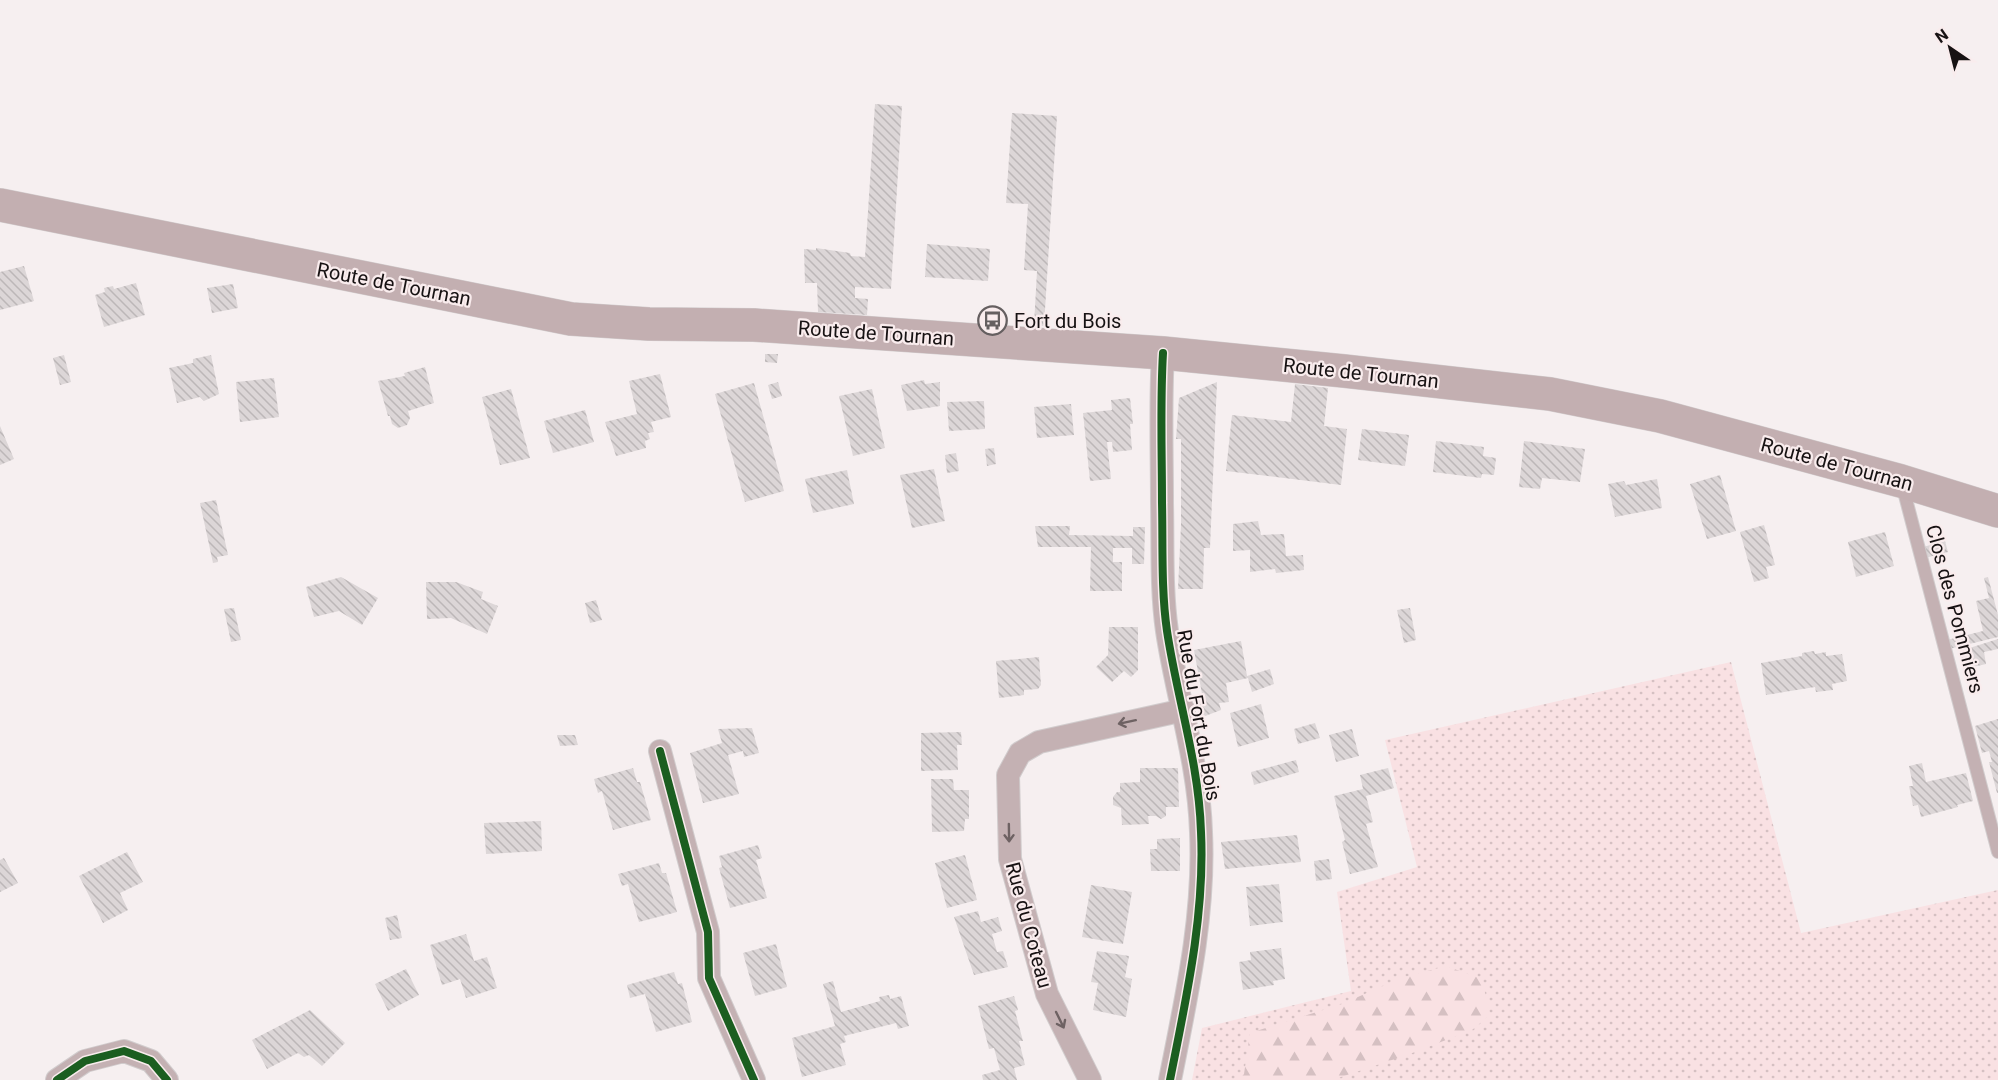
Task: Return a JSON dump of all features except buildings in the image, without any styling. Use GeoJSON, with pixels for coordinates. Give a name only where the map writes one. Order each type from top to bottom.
{"type":"FeatureCollection","features":[{"type":"Feature","properties":{"kind":"main road","name":"Route de Tournan"},"geometry":{"type":"LineString","coordinates":[[0,205],[571,319],[649,324],[787,327],[1163,353],[1550,394],[1660,416],[1901,481],[1998,512]]}},
{"type":"Feature","properties":{"kind":"street","name":"Rue du Fort du Bois"},"geometry":{"type":"LineString","coordinates":[[1163,353],[1160,401],[1163,588],[1167,630],[1198,788],[1201,833],[1201,884],[1187,987],[1170,1080]]}},
{"type":"Feature","properties":{"kind":"street","name":"Rue du Coteau"},"geometry":{"type":"LineString","coordinates":[[1090,1080],[1047,993],[1010,859],[1008,775],[1020,753],[1039,742],[1184,710]]}},
{"type":"Feature","properties":{"kind":"street"},"geometry":{"type":"LineString","coordinates":[[660,752],[708,932],[709,978],[754,1080]]}},
{"type":"Feature","properties":{"kind":"street"},"geometry":{"type":"LineString","coordinates":[[57,1080],[85,1061],[124,1051],[151,1060],[167,1080]]}},
{"type":"Feature","properties":{"kind":"lane","name":"Clos des Pommiers"},"geometry":{"type":"LineString","coordinates":[[1901,481],[1998,852]]}},
{"type":"Feature","properties":{"kind":"green space"},"geometry":{"type":"Polygon","coordinates":[[[1731,662],[1801,933],[1998,890],[1998,1080],[1192,1080],[1202,1028],[1351,991],[1337,892],[1417,867],[1385,740],[1731,662]]]}},
{"type":"Feature","properties":{"kind":"green space"},"geometry":{"type":"Polygon","coordinates":[[[1446,966],[1482,979],[1490,1015],[1472,1030],[1332,1080],[1239,1080],[1244,1074],[1250,1033],[1342,1004],[1401,978],[1446,966]]]}},
{"type":"Feature","properties":{"kind":"cycle path"},"geometry":{"type":"LineString","coordinates":[[1163,353],[1161,428],[1164,599],[1171,656],[1196,781],[1201,832],[1197,926],[1170,1080]]}},
{"type":"Feature","properties":{"kind":"cycle path"},"geometry":{"type":"LineString","coordinates":[[660,751],[708,932],[709,978],[754,1080]]}},
{"type":"Feature","properties":{"kind":"cycle path"},"geometry":{"type":"LineString","coordinates":[[57,1080],[85,1061],[124,1051],[151,1061],[167,1080]]}},
{"type":"Feature","properties":{"kind":"place","name":"Fort du Bois"},"geometry":{"type":"Point","coordinates":[993,321]}}]}
